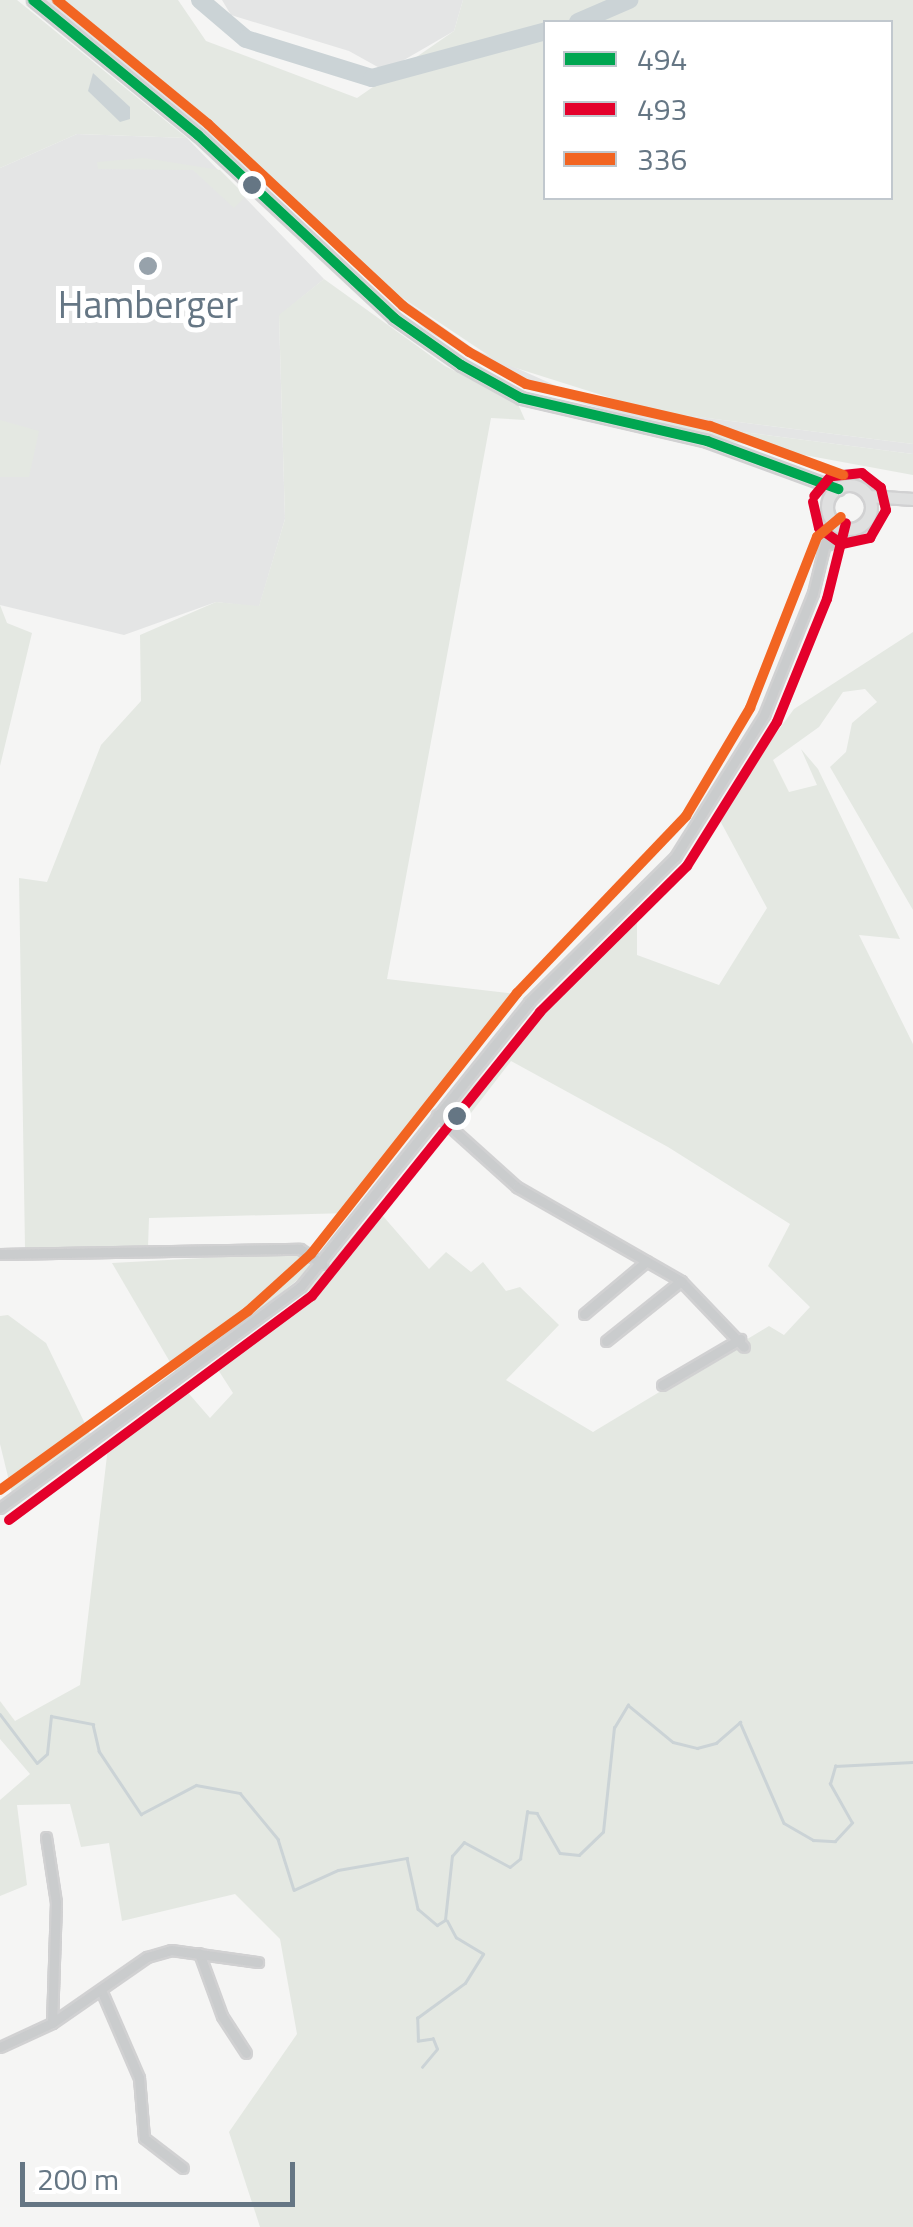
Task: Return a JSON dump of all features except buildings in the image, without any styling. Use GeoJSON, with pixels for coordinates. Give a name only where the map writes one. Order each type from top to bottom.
{"type":"FeatureCollection","features":[{"type":"Feature","properties":{"kind":"main road"},"geometry":{"type":"LineString","coordinates":[[33,0],[198,136],[394,318],[462,365],[521,398],[707,441],[811,485],[838,489],[854,486],[868,496],[893,500],[913,498]]}},
{"type":"Feature","properties":{"kind":"main road"},"geometry":{"type":"LineString","coordinates":[[811,485],[828,504],[831,519],[850,529],[893,500]]}},
{"type":"Feature","properties":{"kind":"main road"},"geometry":{"type":"LineString","coordinates":[[828,504],[838,489]]}},
{"type":"Feature","properties":{"kind":"main road"},"geometry":{"type":"LineString","coordinates":[[868,496],[870,512]]}},
{"type":"Feature","properties":{"kind":"street"},"geometry":{"type":"LineString","coordinates":[[0,1508],[257,1323],[322,1264],[529,1002],[652,882],[698,825],[764,715],[830,544],[831,519]]}},
{"type":"Feature","properties":{"kind":"street"},"geometry":{"type":"LineString","coordinates":[[830,544],[850,529]]}},
{"type":"Feature","properties":{"kind":"street"},"geometry":{"type":"LineString","coordinates":[[438,1114],[518,1187],[681,1282],[742,1343],[662,1385]]}},
{"type":"Feature","properties":{"kind":"street"},"geometry":{"type":"LineString","coordinates":[[0,1254],[300,1249],[322,1264]]}},
{"type":"Feature","properties":{"kind":"street"},"geometry":{"type":"LineString","coordinates":[[584,1314],[647,1261]]}},
{"type":"Feature","properties":{"kind":"street"},"geometry":{"type":"LineString","coordinates":[[606,1341],[681,1282]]}},
{"type":"Feature","properties":{"kind":"street"},"geometry":{"type":"LineString","coordinates":[[46,1836],[56,1902],[52,2023]]}},
{"type":"Feature","properties":{"kind":"street"},"geometry":{"type":"LineString","coordinates":[[0,2047],[52,2023],[147,1957],[199,1952],[258,1962]]}},
{"type":"Feature","properties":{"kind":"street"},"geometry":{"type":"LineString","coordinates":[[199,1952],[222,2016],[246,2053]]}},
{"type":"Feature","properties":{"kind":"street"},"geometry":{"type":"LineString","coordinates":[[101,1990],[139,2078],[144,2138],[184,2168]]}},
{"type":"Feature","properties":{"kind":"shaded area"},"geometry":{"type":"Polygon","coordinates":[[[0,0],[17,0],[187,138],[77,134],[0,168],[0,0]]]}},
{"type":"Feature","properties":{"kind":"shaded area"},"geometry":{"type":"Polygon","coordinates":[[[43,0],[54,0],[185,105],[395,293],[474,349],[561,388],[652,411],[913,444],[913,454],[634,418],[546,393],[469,357],[426,330],[213,138],[43,0]]]}},
{"type":"Feature","properties":{"kind":"shaded area"},"geometry":{"type":"Polygon","coordinates":[[[54,0],[178,0],[206,41],[357,98],[454,31],[463,0],[913,0],[913,444],[652,411],[500,363],[395,293],[262,168],[54,0]]]}},
{"type":"Feature","properties":{"kind":"shaded area"},"geometry":{"type":"Polygon","coordinates":[[[222,0],[463,0],[454,31],[385,71],[349,51],[231,15],[222,0]]]}},
{"type":"Feature","properties":{"kind":"shaded area"},"geometry":{"type":"Polygon","coordinates":[[[93,73],[130,107],[130,119],[120,122],[88,91],[93,73]]]}},
{"type":"Feature","properties":{"kind":"shaded area"},"geometry":{"type":"Polygon","coordinates":[[[77,134],[187,138],[324,279],[279,316],[285,519],[259,607],[216,602],[124,635],[0,605],[0,168],[77,134]]]}},
{"type":"Feature","properties":{"kind":"shaded area"},"geometry":{"type":"Polygon","coordinates":[[[144,158],[220,170],[246,196],[234,208],[193,170],[98,169],[97,162],[144,158]]]}},
{"type":"Feature","properties":{"kind":"shaded area"},"geometry":{"type":"Polygon","coordinates":[[[324,279],[445,366],[518,404],[525,420],[491,418],[387,979],[517,994],[350,1213],[149,1218],[148,1247],[25,1248],[19,878],[47,882],[101,745],[141,701],[140,635],[216,602],[259,606],[285,519],[279,315],[324,279]]]}},
{"type":"Feature","properties":{"kind":"shaded area"},"geometry":{"type":"Polygon","coordinates":[[[634,418],[913,454],[913,475],[728,441],[634,418]]]}},
{"type":"Feature","properties":{"kind":"shaded area"},"geometry":{"type":"Polygon","coordinates":[[[0,420],[39,431],[29,477],[0,477],[0,420]]]}},
{"type":"Feature","properties":{"kind":"shaded area"},"geometry":{"type":"Polygon","coordinates":[[[0,605],[7,623],[32,633],[0,766],[0,605]]]}},
{"type":"Feature","properties":{"kind":"shaded area"},"geometry":{"type":"Polygon","coordinates":[[[913,632],[913,910],[830,767],[846,752],[852,723],[877,702],[865,689],[843,692],[819,727],[773,760],[789,792],[817,785],[801,749],[818,769],[900,939],[859,935],[913,1044],[913,2227],[260,2227],[229,2132],[297,2034],[280,1939],[235,1894],[122,1921],[109,1843],[81,1847],[70,1804],[17,1805],[27,1885],[0,1896],[0,1800],[30,1774],[0,1739],[0,1701],[15,1721],[80,1685],[108,1447],[184,1388],[210,1418],[233,1393],[215,1365],[301,1298],[376,1208],[429,1269],[446,1252],[471,1272],[483,1262],[506,1291],[520,1287],[559,1325],[506,1380],[593,1432],[769,1326],[784,1335],[810,1307],[768,1266],[790,1224],[668,1147],[511,1061],[461,1126],[463,1113],[454,1106],[619,927],[637,919],[637,955],[719,985],[767,908],[717,815],[753,750],[766,747],[794,709],[913,632]]]}},
{"type":"Feature","properties":{"kind":"shaded area"},"geometry":{"type":"Polygon","coordinates":[[[300,1253],[309,1257],[309,1271],[177,1374],[112,1263],[300,1253]]]}},
{"type":"Feature","properties":{"kind":"shaded area"},"geometry":{"type":"Polygon","coordinates":[[[8,1315],[46,1343],[91,1436],[12,1493],[0,1444],[0,1316],[8,1315]]]}},
{"type":"Feature","properties":{"kind":"waterway"},"geometry":{"type":"LineString","coordinates":[[200,0],[246,39],[372,78],[543,32]]}},
{"type":"Feature","properties":{"kind":"waterway"},"geometry":{"type":"LineString","coordinates":[[583,20],[629,0]]}},
{"type":"Feature","properties":{"kind":"waterway"},"geometry":{"type":"LineString","coordinates":[[0,1714],[37,1763],[47,1754],[51,1716],[93,1724],[99,1751],[141,1814],[196,1785],[240,1793],[278,1839],[294,1890],[338,1870],[407,1858],[418,1909],[437,1925],[445,1920],[452,1856],[464,1842],[510,1867],[520,1859],[527,1812],[537,1813],[560,1853],[579,1855],[603,1832],[614,1728],[628,1705],[673,1742],[697,1748],[716,1743],[740,1722],[784,1823],[813,1840],[835,1841],[852,1823],[830,1784],[835,1766],[913,1762]]}},
{"type":"Feature","properties":{"kind":"waterway"},"geometry":{"type":"LineString","coordinates":[[422,2067],[437,2049],[433,2039],[418,2041],[417,2018],[465,1983],[483,1954],[456,1938],[447,1921]]}},
{"type":"Feature","properties":{"kind":"transit line","name":"494"},"geometry":{"type":"LineString","coordinates":[[33,0],[198,135],[394,318],[461,365],[521,398],[707,441],[838,489]]}},
{"type":"Feature","properties":{"kind":"transit line","name":"336"},"geometry":{"type":"LineString","coordinates":[[57,0],[208,124],[403,306],[469,352],[526,384],[710,426],[843,475]]}},
{"type":"Feature","properties":{"kind":"transit line","name":"493"},"geometry":{"type":"LineString","coordinates":[[813,502],[819,528],[842,544],[870,538],[886,510],[881,488],[862,473],[831,476],[814,496]]}},
{"type":"Feature","properties":{"kind":"transit line","name":"336"},"geometry":{"type":"LineString","coordinates":[[0,1490],[248,1311],[311,1254],[517,993],[686,816],[750,708],[817,537],[841,517]]}},
{"type":"Feature","properties":{"kind":"transit line","name":"493"},"geometry":{"type":"LineString","coordinates":[[9,1520],[312,1296],[540,1012],[687,866],[777,722],[827,599],[846,523]]}},
{"type":"Feature","properties":{"kind":"place","name":"Hamberger"},"geometry":{"type":"Point","coordinates":[148,266]}}]}
